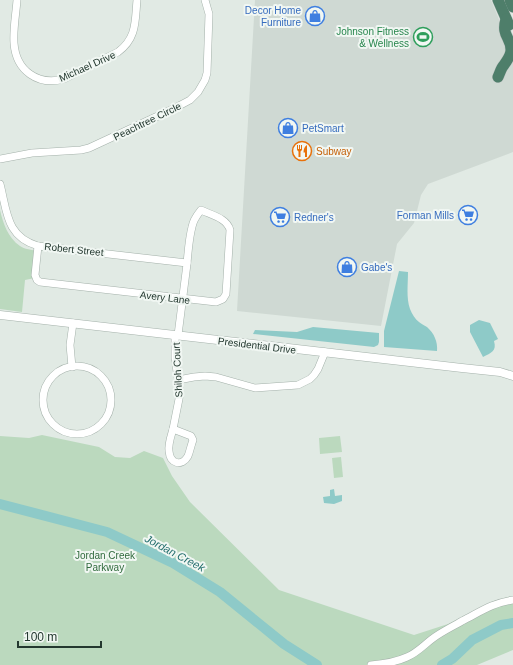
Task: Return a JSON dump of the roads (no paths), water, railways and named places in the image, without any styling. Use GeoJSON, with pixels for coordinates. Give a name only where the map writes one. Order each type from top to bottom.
{"type":"FeatureCollection","features":[{"type":"Feature","properties":{"kind":"highway"},"geometry":{"type":"LineString","coordinates":[[498,0],[513,36]]}},
{"type":"Feature","properties":{"kind":"highway"},"geometry":{"type":"LineString","coordinates":[[510,0],[513,7]]}},
{"type":"Feature","properties":{"kind":"highway"},"geometry":{"type":"LineString","coordinates":[[498,76],[512,52],[505,32],[504,26],[506,19]]}},
{"type":"Feature","properties":{"kind":"street","name":"Michael Drive"},"geometry":{"type":"LineString","coordinates":[[17,0],[14,38],[18,58],[22,66],[32,75],[42,80],[49,81],[64,79],[121,51],[130,42],[133,34],[137,0]]}},
{"type":"Feature","properties":{"kind":"street","name":"Peachtree Circle"},"geometry":{"type":"LineString","coordinates":[[0,159],[32,152],[82,150],[89,148],[190,100],[202,86],[207,73],[209,14],[205,0]]}},
{"type":"Feature","properties":{"kind":"street","name":"Robert Street"},"geometry":{"type":"LineString","coordinates":[[0,184],[11,226],[25,241],[38,246],[187,263]]}},
{"type":"Feature","properties":{"kind":"street","name":"Avery Lane"},"geometry":{"type":"LineString","coordinates":[[38,246],[35,275],[37,280],[40,282],[216,302],[223,299],[226,294],[230,230],[229,226],[224,220],[201,210]]}},
{"type":"Feature","properties":{"kind":"street","name":"Shiloh Court"},"geometry":{"type":"LineString","coordinates":[[173,429],[191,436],[193,440],[188,456],[180,463],[175,463],[169,453],[169,447],[180,392],[175,358],[192,227],[201,210]]}},
{"type":"Feature","properties":{"kind":"street","name":"Presidential Drive"},"geometry":{"type":"LineString","coordinates":[[0,315],[496,371],[513,376]]}},
{"type":"Feature","properties":{"kind":"street"},"geometry":{"type":"LineString","coordinates":[[72,367],[70,345],[73,323]]}},
{"type":"Feature","properties":{"kind":"street"},"geometry":{"type":"LineString","coordinates":[[178,380],[205,376],[216,377],[255,388],[298,385],[310,379],[314,375],[318,369],[324,352]]}},
{"type":"Feature","properties":{"kind":"street"},"geometry":{"type":"LineString","coordinates":[[72,367],[84,367],[96,372],[106,382],[111,395],[111,408],[105,420],[96,428],[84,433],[62,432],[51,424],[42,406],[42,393],[48,381],[58,371],[72,367]]}},
{"type":"Feature","properties":{"kind":"street"},"geometry":{"type":"LineString","coordinates":[[371,665],[397,661],[409,657],[446,630],[488,607],[513,600]]}},
{"type":"Feature","properties":{"kind":"water"},"geometry":{"type":"Polygon","coordinates":[[[399,271],[408,272],[408,296],[410,309],[416,319],[427,327],[434,335],[437,344],[437,351],[384,347],[384,331],[399,271]]]}},
{"type":"Feature","properties":{"kind":"water"},"geometry":{"type":"Polygon","coordinates":[[[479,320],[490,323],[498,339],[494,341],[495,347],[493,351],[483,357],[470,332],[470,325],[479,320]]]}},
{"type":"Feature","properties":{"kind":"water"},"geometry":{"type":"Polygon","coordinates":[[[313,327],[379,333],[379,342],[378,345],[374,347],[253,334],[255,330],[297,332],[313,327]]]}},
{"type":"Feature","properties":{"kind":"water"},"geometry":{"type":"Polygon","coordinates":[[[334,489],[335,496],[342,495],[342,501],[334,504],[324,503],[323,497],[330,496],[330,490],[334,489]]]}},
{"type":"Feature","properties":{"kind":"waterway","name":"Jordan Creek"},"geometry":{"type":"LineString","coordinates":[[0,504],[107,532],[173,563],[220,592],[284,644],[317,665]]}},
{"type":"Feature","properties":{"kind":"waterway","name":"Jordan Creek"},"geometry":{"type":"LineString","coordinates":[[442,665],[452,659],[472,640],[501,625],[513,623]]}},
{"type":"Feature","properties":{"kind":"place","name":"Decor Home Furniture"},"geometry":{"type":"Point","coordinates":[315,16]}},
{"type":"Feature","properties":{"kind":"place","name":"Johnson Fitness & Wellness"},"geometry":{"type":"Point","coordinates":[423,37]}},
{"type":"Feature","properties":{"kind":"place","name":"PetSmart"},"geometry":{"type":"Point","coordinates":[288,128]}},
{"type":"Feature","properties":{"kind":"place","name":"Subway"},"geometry":{"type":"Point","coordinates":[302,151]}},
{"type":"Feature","properties":{"kind":"place","name":"Forman Mills"},"geometry":{"type":"Point","coordinates":[468,215]}},
{"type":"Feature","properties":{"kind":"place","name":"Redner's"},"geometry":{"type":"Point","coordinates":[280,217]}},
{"type":"Feature","properties":{"kind":"place","name":"Gabe's"},"geometry":{"type":"Point","coordinates":[347,267]}},
{"type":"Feature","properties":{"kind":"park label","name":"Jordan Creek Parkway"},"geometry":{"type":"Point","coordinates":[105,560]}}]}
